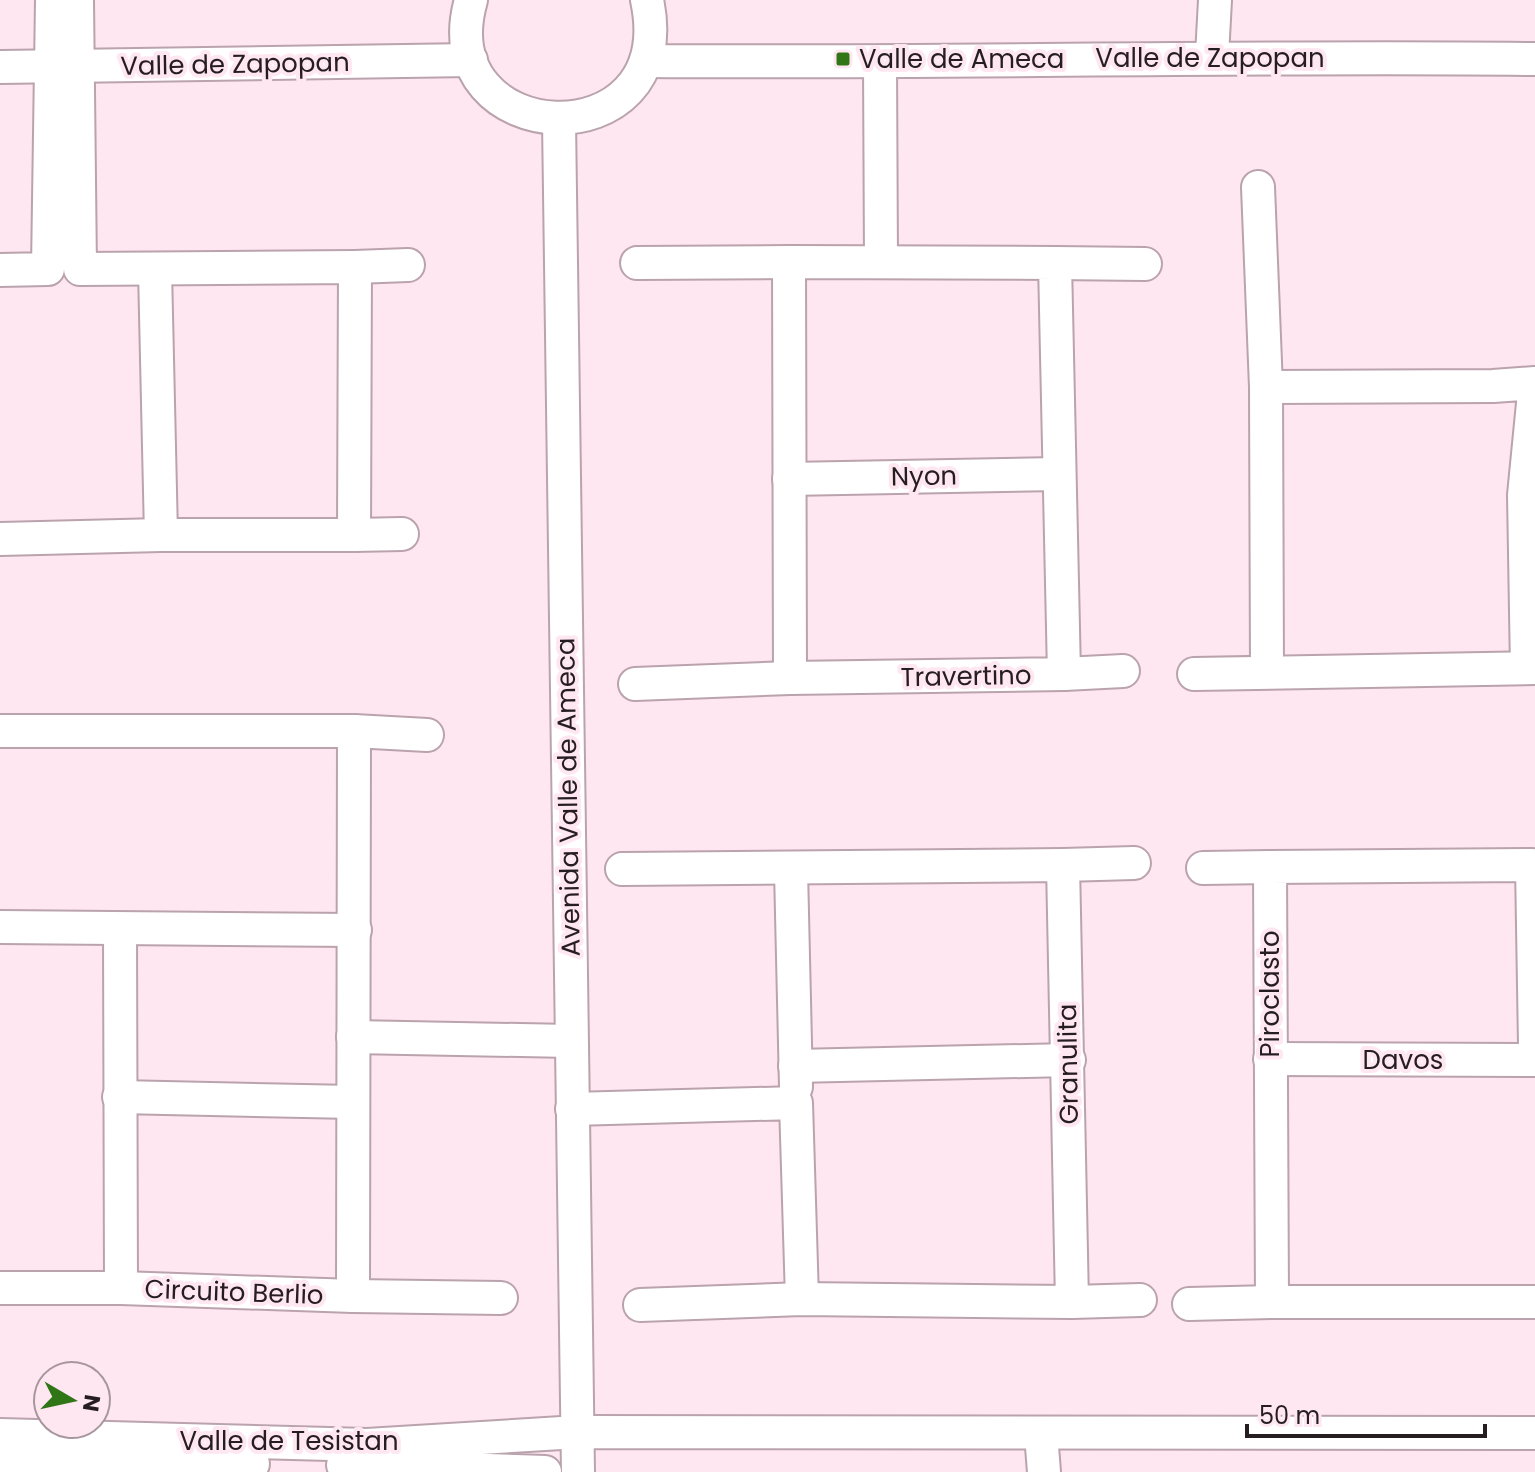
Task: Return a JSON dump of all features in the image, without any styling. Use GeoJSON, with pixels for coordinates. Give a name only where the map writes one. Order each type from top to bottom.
{"type":"FeatureCollection","features":[{"type":"Feature","properties":{"kind":"street"},"geometry":{"type":"LineString","coordinates":[[52,0],[64,67],[80,269],[408,265]]}},
{"type":"Feature","properties":{"kind":"street"},"geometry":{"type":"LineString","coordinates":[[0,270],[48,269],[64,67],[77,0]]}},
{"type":"Feature","properties":{"kind":"street"},"geometry":{"type":"LineString","coordinates":[[471,0],[465,20],[471,60],[491,92],[522,114],[559,121],[595,114],[626,92],[646,61],[652,26],[647,0]]}},
{"type":"Feature","properties":{"kind":"street"},"geometry":{"type":"LineString","coordinates":[[1212,56],[1215,0]]}},
{"type":"Feature","properties":{"kind":"street","name":"Valle de Zapopan"},"geometry":{"type":"LineString","coordinates":[[646,61],[880,63],[1212,56],[1535,59]]}},
{"type":"Feature","properties":{"kind":"street","name":"Valle de Zapopan"},"geometry":{"type":"LineString","coordinates":[[0,67],[471,60]]}},
{"type":"Feature","properties":{"kind":"street"},"geometry":{"type":"LineString","coordinates":[[880,63],[881,262]]}},
{"type":"Feature","properties":{"kind":"street","name":"Avenida Valle de Ameca"},"geometry":{"type":"LineString","coordinates":[[559,121],[578,1472]]}},
{"type":"Feature","properties":{"kind":"street"},"geometry":{"type":"LineString","coordinates":[[1258,187],[1266,387],[1267,671]]}},
{"type":"Feature","properties":{"kind":"street"},"geometry":{"type":"LineString","coordinates":[[789,262],[790,678]]}},
{"type":"Feature","properties":{"kind":"street"},"geometry":{"type":"LineString","coordinates":[[637,263],[1145,264]]}},
{"type":"Feature","properties":{"kind":"street","name":"Travertino"},"geometry":{"type":"LineString","coordinates":[[635,684],[1064,674],[1055,263]]}},
{"type":"Feature","properties":{"kind":"street"},"geometry":{"type":"LineString","coordinates":[[354,535],[355,267]]}},
{"type":"Feature","properties":{"kind":"street"},"geometry":{"type":"LineString","coordinates":[[155,270],[161,535]]}},
{"type":"Feature","properties":{"kind":"street"},"geometry":{"type":"LineString","coordinates":[[1194,674],[1531,668],[1529,495],[1535,380],[1493,386],[1266,387]]}},
{"type":"Feature","properties":{"kind":"street","name":"Nyon"},"geometry":{"type":"LineString","coordinates":[[789,479],[1058,474]]}},
{"type":"Feature","properties":{"kind":"street"},"geometry":{"type":"LineString","coordinates":[[0,539],[402,534]]}},
{"type":"Feature","properties":{"kind":"street"},"geometry":{"type":"LineString","coordinates":[[1064,674],[1123,671]]}},
{"type":"Feature","properties":{"kind":"street"},"geometry":{"type":"LineString","coordinates":[[0,731],[354,731],[427,735]]}},
{"type":"Feature","properties":{"kind":"street","name":"Circuito Berlio"},"geometry":{"type":"LineString","coordinates":[[0,1288],[121,1288],[353,1296],[354,731]]}},
{"type":"Feature","properties":{"kind":"street"},"geometry":{"type":"LineString","coordinates":[[622,869],[791,870],[1134,863]]}},
{"type":"Feature","properties":{"kind":"street","name":"Granulita"},"geometry":{"type":"LineString","coordinates":[[1063,865],[1072,1302]]}},
{"type":"Feature","properties":{"kind":"street"},"geometry":{"type":"LineString","coordinates":[[1203,868],[1534,865],[1535,1046]]}},
{"type":"Feature","properties":{"kind":"street","name":"Piroclasto"},"geometry":{"type":"LineString","coordinates":[[1270,867],[1272,1302]]}},
{"type":"Feature","properties":{"kind":"street"},"geometry":{"type":"LineString","coordinates":[[791,870],[802,1299]]}},
{"type":"Feature","properties":{"kind":"street"},"geometry":{"type":"LineString","coordinates":[[0,927],[355,930]]}},
{"type":"Feature","properties":{"kind":"street"},"geometry":{"type":"LineString","coordinates":[[120,929],[121,1288]]}},
{"type":"Feature","properties":{"kind":"street"},"geometry":{"type":"LineString","coordinates":[[353,1037],[571,1041]]}},
{"type":"Feature","properties":{"kind":"street","name":"Davos"},"geometry":{"type":"LineString","coordinates":[[1270,1059],[1535,1060]]}},
{"type":"Feature","properties":{"kind":"street"},"geometry":{"type":"LineString","coordinates":[[795,1066],[1069,1060]]}},
{"type":"Feature","properties":{"kind":"street"},"geometry":{"type":"LineString","coordinates":[[119,1097],[353,1102]]}},
{"type":"Feature","properties":{"kind":"street"},"geometry":{"type":"LineString","coordinates":[[572,1109],[796,1103]]}},
{"type":"Feature","properties":{"kind":"street"},"geometry":{"type":"LineString","coordinates":[[353,1296],[501,1298]]}},
{"type":"Feature","properties":{"kind":"street"},"geometry":{"type":"LineString","coordinates":[[640,1305],[802,1299],[1140,1300]]}},
{"type":"Feature","properties":{"kind":"street"},"geometry":{"type":"LineString","coordinates":[[1189,1304],[1535,1302]]}},
{"type":"Feature","properties":{"kind":"street","name":"Valle de Tesistan"},"geometry":{"type":"LineString","coordinates":[[0,1435],[162,1459],[367,1461],[578,1432],[1535,1433]]}},
{"type":"Feature","properties":{"kind":"street"},"geometry":{"type":"LineString","coordinates":[[1041,1434],[1044,1472]]}},
{"type":"Feature","properties":{"kind":"street"},"geometry":{"type":"LineString","coordinates":[[0,1464],[162,1459]]}},
{"type":"Feature","properties":{"kind":"street"},"geometry":{"type":"LineString","coordinates":[[367,1461],[545,1472]]}},
{"type":"Feature","properties":{"kind":"place","name":"Valle de Ameca"},"geometry":{"type":"Point","coordinates":[843,59]}}]}
